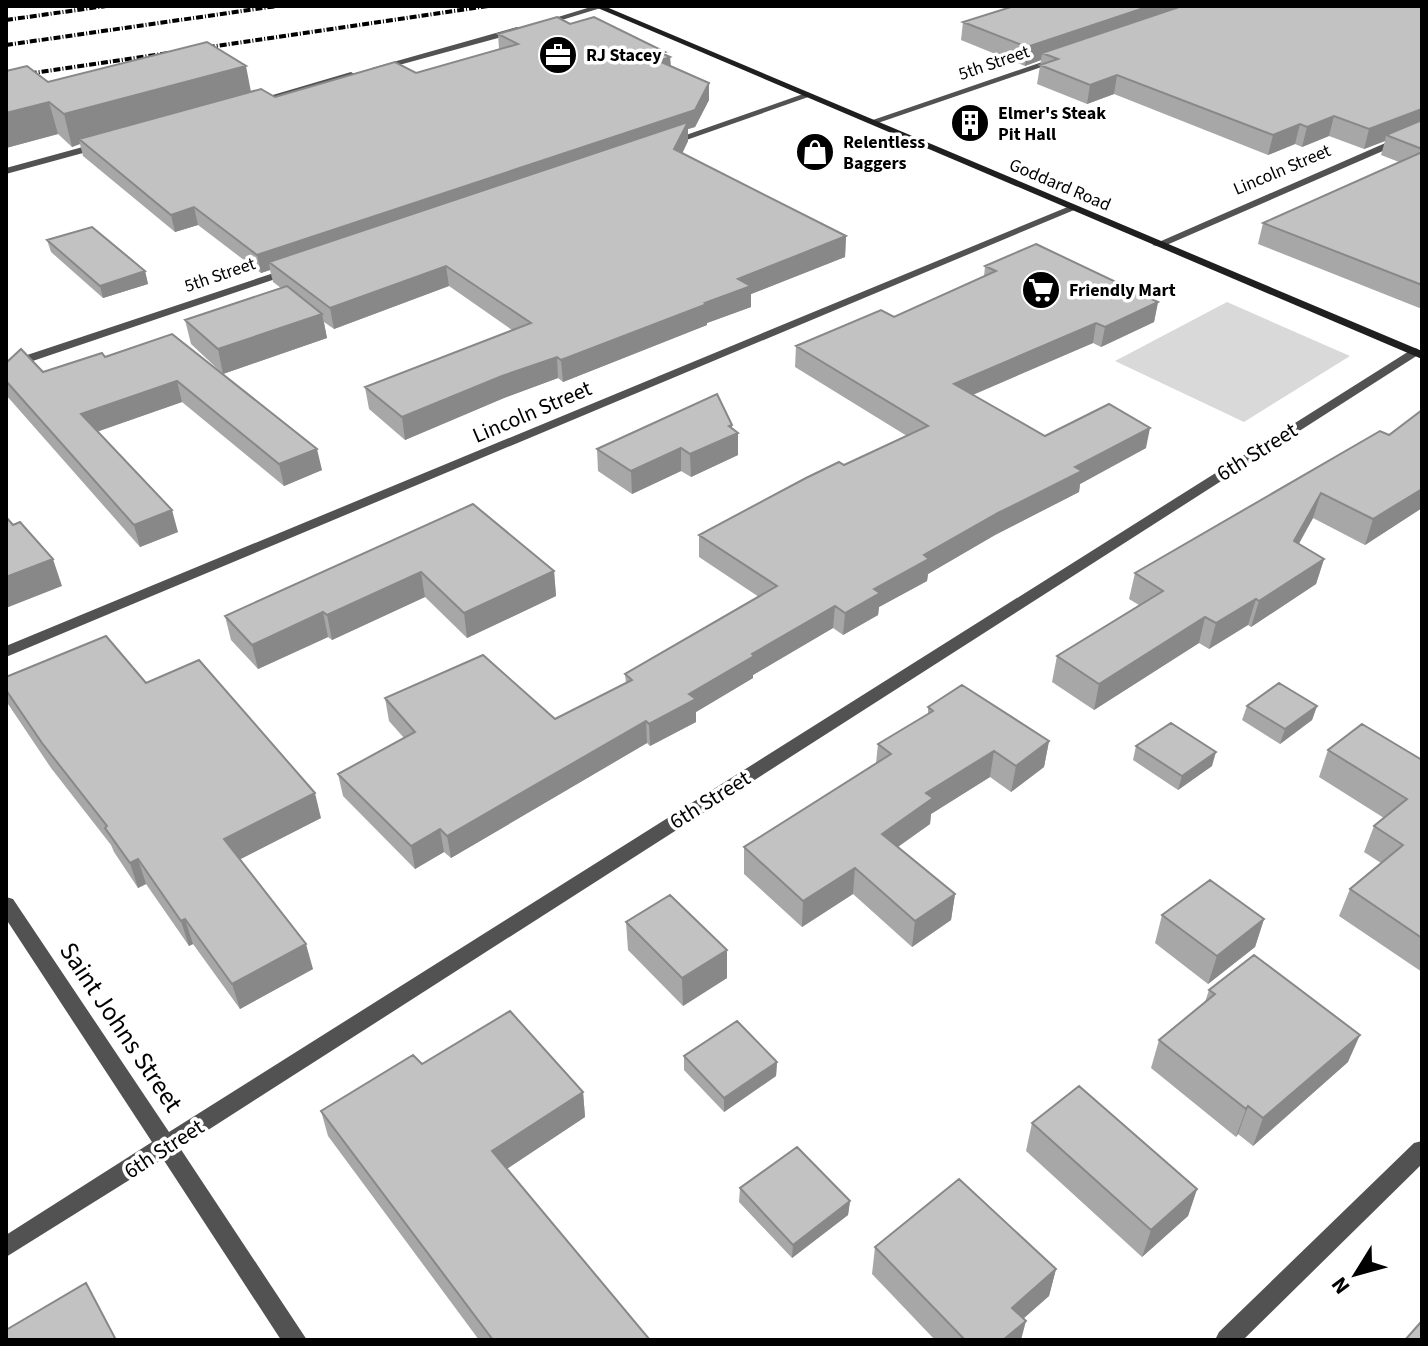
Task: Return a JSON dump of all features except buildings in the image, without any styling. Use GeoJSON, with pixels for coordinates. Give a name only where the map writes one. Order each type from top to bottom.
{"type":"FeatureCollection","features":[{"type":"Feature","properties":{"kind":"street","name":"Goddard Road"},"geometry":{"type":"LineString","coordinates":[[599,7],[1418,354]]}},
{"type":"Feature","properties":{"kind":"street"},"geometry":{"type":"LineString","coordinates":[[241,106],[599,7]]}},
{"type":"Feature","properties":{"kind":"street","name":"5th Street"},"geometry":{"type":"LineString","coordinates":[[872,122],[1072,55]]}},
{"type":"Feature","properties":{"kind":"street"},"geometry":{"type":"LineString","coordinates":[[652,148],[809,95]]}},
{"type":"Feature","properties":{"kind":"street","name":"Lincoln Street"},"geometry":{"type":"LineString","coordinates":[[1158,245],[1422,130]]}},
{"type":"Feature","properties":{"kind":"street"},"geometry":{"type":"LineString","coordinates":[[6,171],[113,142]]}},
{"type":"Feature","properties":{"kind":"street","name":"Lincoln Street"},"geometry":{"type":"LineString","coordinates":[[6,652],[1074,208]]}},
{"type":"Feature","properties":{"kind":"street","name":"5th Street"},"geometry":{"type":"LineString","coordinates":[[6,366],[307,265]]}},
{"type":"Feature","properties":{"kind":"street","name":"6th Street"},"geometry":{"type":"LineString","coordinates":[[6,1247],[1418,354]]}},
{"type":"Feature","properties":{"kind":"street","name":"Saint Johns Street"},"geometry":{"type":"LineString","coordinates":[[6,904],[295,1340]]}},
{"type":"Feature","properties":{"kind":"street"},"geometry":{"type":"LineString","coordinates":[[1227,1340],[1422,1150]]}},
{"type":"Feature","properties":{"kind":"shaded area"},"geometry":{"type":"Polygon","coordinates":[[[1227,302],[1350,356],[1244,422],[1115,361],[1227,302]]]}},
{"type":"Feature","properties":{"kind":"railway"},"geometry":{"type":"LineString","coordinates":[[6,20],[106,6]]}},
{"type":"Feature","properties":{"kind":"railway"},"geometry":{"type":"LineString","coordinates":[[6,45],[277,6]]}},
{"type":"Feature","properties":{"kind":"railway"},"geometry":{"type":"LineString","coordinates":[[6,77],[488,6]]}},
{"type":"Feature","properties":{"kind":"place","name":"RJ Stacey"},"geometry":{"type":"Point","coordinates":[558,55]}},
{"type":"Feature","properties":{"kind":"place","name":"Elmer's Steak Pit Hall"},"geometry":{"type":"Point","coordinates":[970,123]}},
{"type":"Feature","properties":{"kind":"place","name":"Relentless Baggers"},"geometry":{"type":"Point","coordinates":[815,152]}},
{"type":"Feature","properties":{"kind":"place","name":"Friendly Mart"},"geometry":{"type":"Point","coordinates":[1041,290]}}]}
